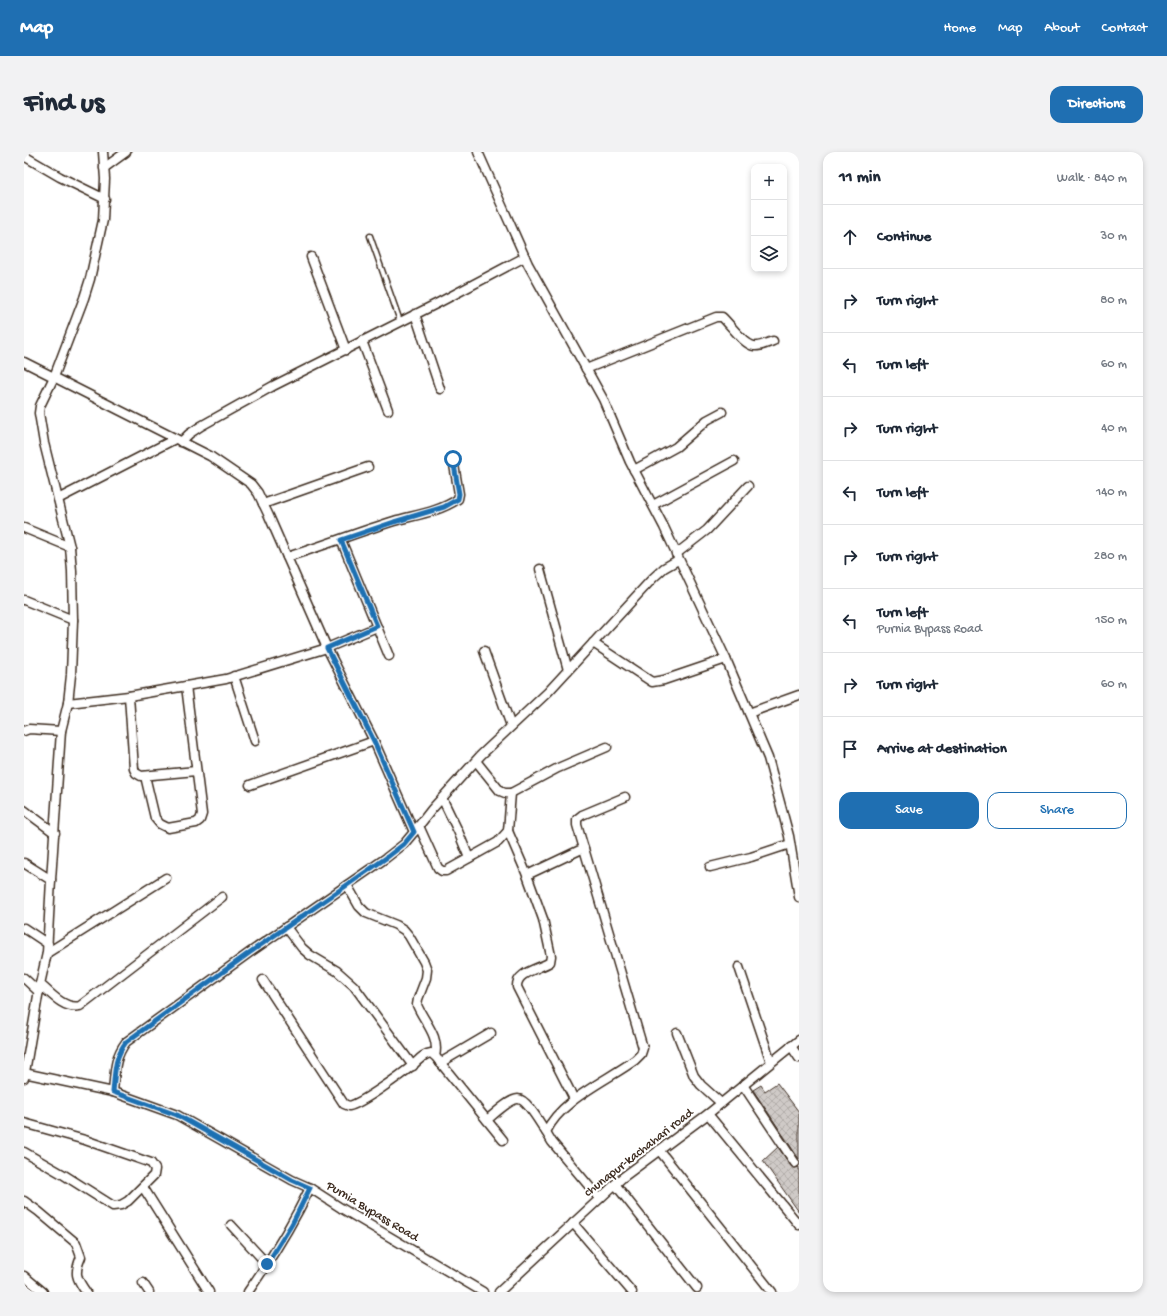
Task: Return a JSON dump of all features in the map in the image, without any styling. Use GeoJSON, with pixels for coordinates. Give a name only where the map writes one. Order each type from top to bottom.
{"type":"FeatureCollection","features":[{"type":"Feature","properties":{"kind":"street"},"geometry":{"type":"LineString","coordinates":[[24,1074],[48,944],[60,731],[68,703],[71,676],[73,620],[70,547],[38,413],[54,377],[90,279],[103,220],[105,199],[103,152]]}},
{"type":"Feature","properties":{"kind":"street"},"geometry":{"type":"LineString","coordinates":[[104,168],[126,152]]}},
{"type":"Feature","properties":{"kind":"street"},"geometry":{"type":"LineString","coordinates":[[478,152],[525,257],[603,400],[634,470],[653,505],[726,659],[768,758],[782,808],[799,897]]}},
{"type":"Feature","properties":{"kind":"street"},"geometry":{"type":"LineString","coordinates":[[24,156],[60,177],[105,199]]}},
{"type":"Feature","properties":{"kind":"street"},"geometry":{"type":"LineString","coordinates":[[311,257],[346,350]]}},
{"type":"Feature","properties":{"kind":"street"},"geometry":{"type":"LineString","coordinates":[[58,500],[178,441],[201,426],[273,386],[346,350],[525,257]]}},
{"type":"Feature","properties":{"kind":"street"},"geometry":{"type":"LineString","coordinates":[[415,314],[440,389]]}},
{"type":"Feature","properties":{"kind":"street"},"geometry":{"type":"LineString","coordinates":[[586,369],[716,317],[722,317],[744,340],[752,346],[773,341]]}},
{"type":"Feature","properties":{"kind":"street"},"geometry":{"type":"LineString","coordinates":[[362,341],[388,410]]}},
{"type":"Feature","properties":{"kind":"street"},"geometry":{"type":"LineString","coordinates":[[24,362],[210,456],[243,477],[251,484],[263,504],[327,648],[438,868],[442,871],[446,870],[469,858],[498,842],[508,831]]}},
{"type":"Feature","properties":{"kind":"street"},"geometry":{"type":"LineString","coordinates":[[634,470],[676,447],[707,420],[722,412]]}},
{"type":"Feature","properties":{"kind":"street"},"geometry":{"type":"LineString","coordinates":[[287,558],[444,507],[458,499],[459,494],[453,459]]}},
{"type":"Feature","properties":{"kind":"street"},"geometry":{"type":"LineString","coordinates":[[653,505],[734,461]]}},
{"type":"Feature","properties":{"kind":"street"},"geometry":{"type":"LineString","coordinates":[[263,504],[368,467]]}},
{"type":"Feature","properties":{"kind":"street"},"geometry":{"type":"LineString","coordinates":[[113,1092],[115,1069],[119,1052],[126,1042],[404,844],[442,798],[476,761],[548,692],[653,578],[707,530],[748,486]]}},
{"type":"Feature","properties":{"kind":"street"},"geometry":{"type":"LineString","coordinates":[[24,528],[70,547]]}},
{"type":"Feature","properties":{"kind":"street"},"geometry":{"type":"LineString","coordinates":[[341,540],[389,656]]}},
{"type":"Feature","properties":{"kind":"street"},"geometry":{"type":"LineString","coordinates":[[540,569],[568,670]]}},
{"type":"Feature","properties":{"kind":"street"},"geometry":{"type":"LineString","coordinates":[[24,600],[73,620]]}},
{"type":"Feature","properties":{"kind":"street"},"geometry":{"type":"LineString","coordinates":[[68,703],[129,696],[234,676],[327,648],[377,626]]}},
{"type":"Feature","properties":{"kind":"street"},"geometry":{"type":"LineString","coordinates":[[593,643],[652,682],[664,680],[726,659]]}},
{"type":"Feature","properties":{"kind":"street"},"geometry":{"type":"LineString","coordinates":[[484,651],[511,726]]}},
{"type":"Feature","properties":{"kind":"street"},"geometry":{"type":"LineString","coordinates":[[234,676],[255,741]]}},
{"type":"Feature","properties":{"kind":"street"},"geometry":{"type":"LineString","coordinates":[[145,776],[155,818],[160,824],[168,828],[196,823],[200,820],[202,814],[186,686]]}},
{"type":"Feature","properties":{"kind":"street"},"geometry":{"type":"LineString","coordinates":[[749,713],[799,694]]}},
{"type":"Feature","properties":{"kind":"street"},"geometry":{"type":"LineString","coordinates":[[129,696],[134,769],[136,773],[141,776],[145,776],[196,771]]}},
{"type":"Feature","properties":{"kind":"street"},"geometry":{"type":"LineString","coordinates":[[24,731],[29,728],[60,731]]}},
{"type":"Feature","properties":{"kind":"street"},"geometry":{"type":"LineString","coordinates":[[250,785],[374,741]]}},
{"type":"Feature","properties":{"kind":"street"},"geometry":{"type":"LineString","coordinates":[[476,761],[500,791],[511,793],[558,768],[607,747]]}},
{"type":"Feature","properties":{"kind":"street"},"geometry":{"type":"LineString","coordinates":[[511,793],[508,831],[527,875],[543,919],[551,956],[550,962],[519,978],[517,987],[574,1099]]}},
{"type":"Feature","properties":{"kind":"street"},"geometry":{"type":"LineString","coordinates":[[442,798],[469,858]]}},
{"type":"Feature","properties":{"kind":"street"},"geometry":{"type":"LineString","coordinates":[[546,1132],[550,1121],[574,1099],[635,1060],[641,1054],[643,1048],[584,848],[577,819],[625,798]]}},
{"type":"Feature","properties":{"kind":"street"},"geometry":{"type":"LineString","coordinates":[[24,810],[55,833]]}},
{"type":"Feature","properties":{"kind":"street"},"geometry":{"type":"LineString","coordinates":[[710,868],[790,844]]}},
{"type":"Feature","properties":{"kind":"street"},"geometry":{"type":"LineString","coordinates":[[527,875],[584,848]]}},
{"type":"Feature","properties":{"kind":"street"},"geometry":{"type":"LineString","coordinates":[[24,863],[51,880]]}},
{"type":"Feature","properties":{"kind":"street"},"geometry":{"type":"LineString","coordinates":[[47,953],[166,878]]}},
{"type":"Feature","properties":{"kind":"street"},"geometry":{"type":"LineString","coordinates":[[347,885],[359,906],[366,913],[396,925],[404,930],[424,962],[427,970],[426,978],[418,998],[417,1005],[435,1040],[437,1048],[435,1056]]}},
{"type":"Feature","properties":{"kind":"street"},"geometry":{"type":"LineString","coordinates":[[24,978],[69,1006],[75,1008],[80,1006],[222,897]]}},
{"type":"Feature","properties":{"kind":"street"},"geometry":{"type":"LineString","coordinates":[[24,928],[48,944]]}},
{"type":"Feature","properties":{"kind":"street"},"geometry":{"type":"LineString","coordinates":[[286,928],[302,948],[310,955],[337,971],[354,986],[413,1066]]}},
{"type":"Feature","properties":{"kind":"street"},"geometry":{"type":"LineString","coordinates":[[739,966],[771,1062]]}},
{"type":"Feature","properties":{"kind":"street"},"geometry":{"type":"LineString","coordinates":[[263,980],[344,1104],[349,1106],[353,1105],[413,1066],[425,1054],[431,1053],[504,1140]]}},
{"type":"Feature","properties":{"kind":"street"},"geometry":{"type":"LineString","coordinates":[[440,1063],[491,1033]]}},
{"type":"Feature","properties":{"kind":"street"},"geometry":{"type":"LineString","coordinates":[[677,1033],[694,1076],[701,1085],[721,1103]]}},
{"type":"Feature","properties":{"kind":"street","name":"chunapur-kachahari road"},"geometry":{"type":"LineString","coordinates":[[499,1292],[615,1184],[708,1114],[799,1040]]}},
{"type":"Feature","properties":{"kind":"street"},"geometry":{"type":"LineString","coordinates":[[791,1046],[799,1058]]}},
{"type":"Feature","properties":{"kind":"street","name":"Purnia Bypass Road"},"geometry":{"type":"LineString","coordinates":[[24,1074],[113,1092],[177,1115],[292,1180],[310,1188],[483,1292]]}},
{"type":"Feature","properties":{"kind":"street"},"geometry":{"type":"LineString","coordinates":[[743,1085],[795,1163]]}},
{"type":"Feature","properties":{"kind":"street"},"geometry":{"type":"LineString","coordinates":[[487,1120],[510,1102],[517,1099],[521,1099],[527,1103],[552,1142],[599,1198]]}},
{"type":"Feature","properties":{"kind":"street"},"geometry":{"type":"LineString","coordinates":[[708,1114],[799,1225]]}},
{"type":"Feature","properties":{"kind":"street"},"geometry":{"type":"LineString","coordinates":[[24,1123],[85,1140],[151,1163],[155,1169],[154,1175],[128,1201],[121,1205],[113,1206],[24,1152]]}},
{"type":"Feature","properties":{"kind":"street"},"geometry":{"type":"LineString","coordinates":[[659,1150],[772,1292]]}},
{"type":"Feature","properties":{"kind":"street"},"geometry":{"type":"LineString","coordinates":[[615,1184],[697,1288]]}},
{"type":"Feature","properties":{"kind":"street"},"geometry":{"type":"LineString","coordinates":[[143,1187],[209,1292]]}},
{"type":"Feature","properties":{"kind":"street"},"geometry":{"type":"LineString","coordinates":[[248,1292],[292,1224],[310,1188]]}},
{"type":"Feature","properties":{"kind":"street"},"geometry":{"type":"LineString","coordinates":[[24,1201],[76,1243],[81,1257],[76,1268],[77,1277],[86,1292]]}},
{"type":"Feature","properties":{"kind":"street"},"geometry":{"type":"LineString","coordinates":[[573,1223],[632,1292]]}},
{"type":"Feature","properties":{"kind":"street"},"geometry":{"type":"LineString","coordinates":[[231,1225],[267,1264]]}},
{"type":"Feature","properties":{"kind":"street"},"geometry":{"type":"LineString","coordinates":[[24,1276],[43,1292]]}},
{"type":"Feature","properties":{"kind":"street"},"geometry":{"type":"LineString","coordinates":[[143,1283],[149,1292]]}},
{"type":"Feature","properties":{"kind":"lane"},"geometry":{"type":"LineString","coordinates":[[370,236],[400,321]]}},
{"type":"Feature","properties":{"kind":"building"},"geometry":{"type":"Polygon","coordinates":[[[777,1083],[799,1112],[799,1159],[753,1090],[761,1085],[765,1091],[777,1083]]]}},
{"type":"Feature","properties":{"kind":"building"},"geometry":{"type":"Polygon","coordinates":[[[778,1147],[791,1166],[795,1168],[799,1167],[799,1212],[763,1161],[778,1147]]]}},
{"type":"Feature","properties":{"kind":"route"},"geometry":{"type":"LineString","coordinates":[[267,1264],[292,1224],[310,1188],[292,1180],[177,1115],[113,1092],[115,1069],[119,1052],[126,1042],[249,953],[386,858],[404,844],[414,832],[374,741],[327,648],[377,626],[341,540],[453,503],[458,499],[459,494],[453,459]]}}]}
